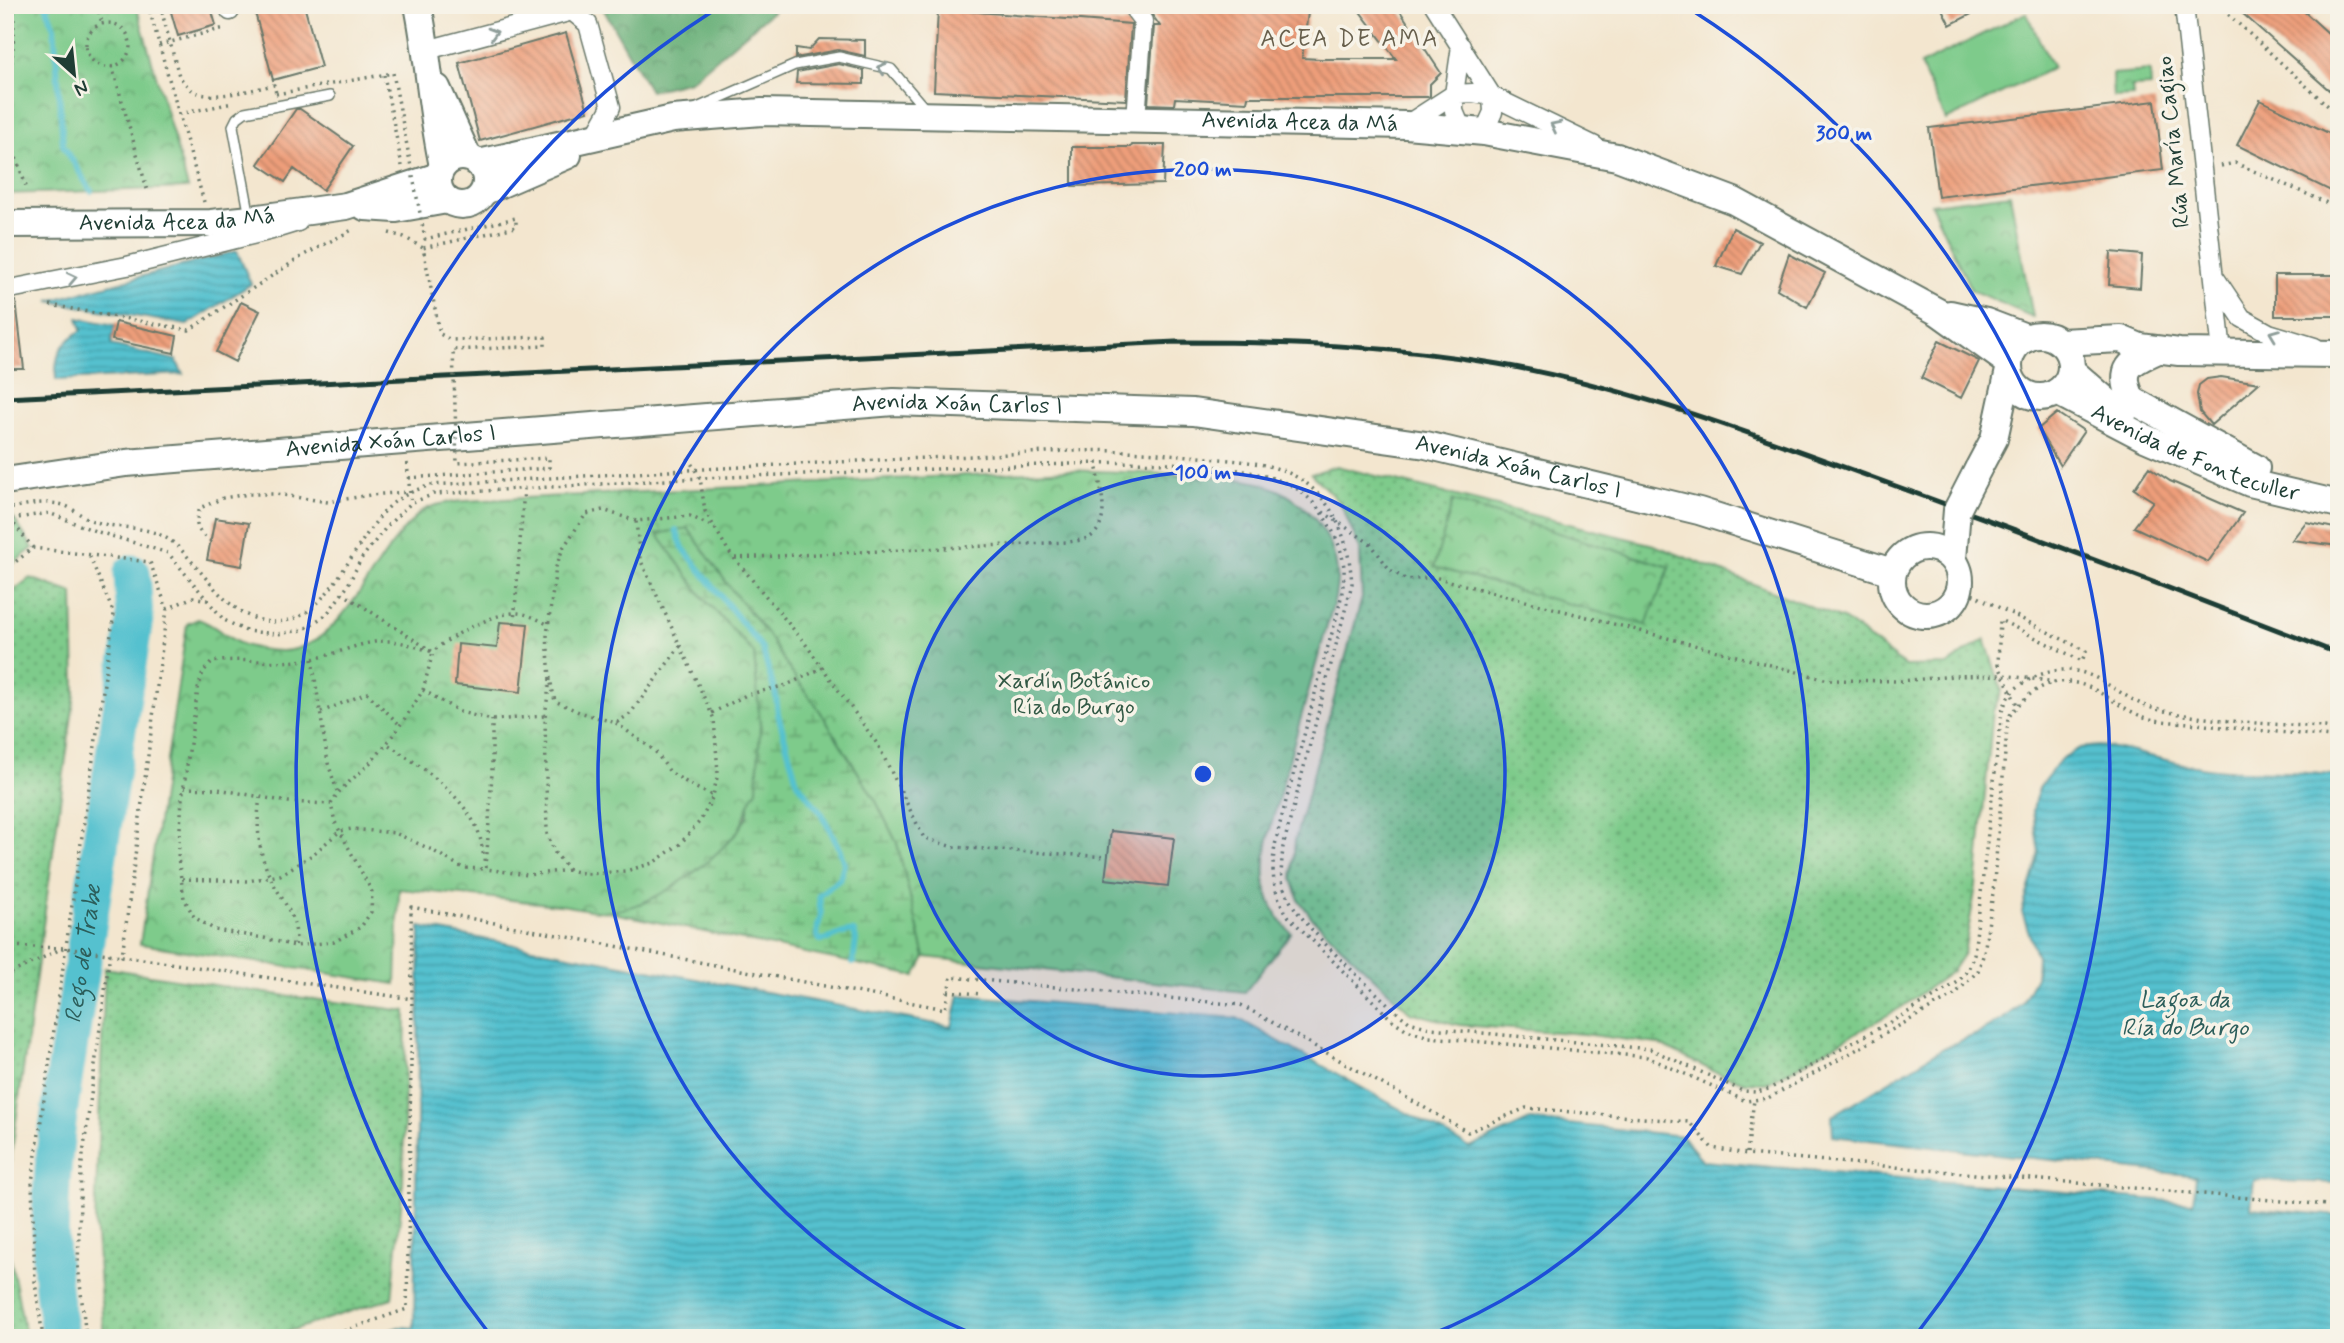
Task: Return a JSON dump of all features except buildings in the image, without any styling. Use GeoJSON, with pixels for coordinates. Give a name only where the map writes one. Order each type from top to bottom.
{"type":"FeatureCollection","features":[{"type":"Feature","properties":{"kind":"main road"},"geometry":{"type":"LineString","coordinates":[[418,5],[461,205],[468,205],[481,197],[485,191],[486,176],[455,172]]}},
{"type":"Feature","properties":{"kind":"main road","name":"Avenida Acea da Má"},"geometry":{"type":"LineString","coordinates":[[624,131],[673,119],[762,111],[844,117],[929,114],[1406,125],[1473,131],[1616,157],[1734,201],[1938,312],[2009,366],[2012,380],[2018,389],[2059,372],[2045,335],[2028,338],[1986,322],[1938,312]]}},
{"type":"Feature","properties":{"kind":"main road"},"geometry":{"type":"LineString","coordinates":[[455,172],[624,131]]}},
{"type":"Feature","properties":{"kind":"main road"},"geometry":{"type":"LineString","coordinates":[[485,191],[624,131]]}},
{"type":"Feature","properties":{"kind":"main road","name":"Avenida Acea da Má"},"geometry":{"type":"LineString","coordinates":[[5,224],[211,223],[352,216],[455,172]]}},
{"type":"Feature","properties":{"kind":"main road"},"geometry":{"type":"LineString","coordinates":[[1994,439],[2015,348],[2028,338]]}},
{"type":"Feature","properties":{"kind":"main road"},"geometry":{"type":"LineString","coordinates":[[2149,349],[2126,370],[2125,386],[2132,400],[2267,474]]}},
{"type":"Feature","properties":{"kind":"main road"},"geometry":{"type":"LineString","coordinates":[[1928,546],[1957,510],[1994,439],[2059,372],[2149,349],[2339,354]]}},
{"type":"Feature","properties":{"kind":"main road","name":"Avenida de Fonteculler"},"geometry":{"type":"LineString","coordinates":[[2059,372],[2139,420],[2267,474],[2339,490]]}},
{"type":"Feature","properties":{"kind":"main road","name":"Avenida de Fonteculler"},"geometry":{"type":"LineString","coordinates":[[2059,372],[2145,438],[2250,483],[2339,504]]}},
{"type":"Feature","properties":{"kind":"main road","name":"Avenida Xoán Carlos I"},"geometry":{"type":"LineString","coordinates":[[5,481],[126,463],[894,402],[1193,412],[1426,445],[1699,511],[1892,572]]}},
{"type":"Feature","properties":{"kind":"main road"},"geometry":{"type":"LineString","coordinates":[[1953,559],[1957,510]]}},
{"type":"Feature","properties":{"kind":"main road"},"geometry":{"type":"LineString","coordinates":[[1928,546],[1946,552],[1953,559],[1961,578],[1960,588],[1956,598],[1940,613],[1918,614],[1899,603],[1891,583],[1892,572],[1897,561],[1906,553],[1928,546]]}},
{"type":"Feature","properties":{"kind":"street"},"geometry":{"type":"LineString","coordinates":[[1131,5],[1143,21],[1136,119]]}},
{"type":"Feature","properties":{"kind":"street"},"geometry":{"type":"LineString","coordinates":[[1434,5],[1461,47],[1492,96],[1493,113],[1473,131],[1454,111],[1461,47]]}},
{"type":"Feature","properties":{"kind":"street","name":"Rúa María Cagiao"},"geometry":{"type":"LineString","coordinates":[[2184,5],[2222,352]]}},
{"type":"Feature","properties":{"kind":"street"},"geometry":{"type":"LineString","coordinates":[[428,60],[572,11],[589,24],[611,107],[594,137]]}},
{"type":"Feature","properties":{"kind":"street"},"geometry":{"type":"LineString","coordinates":[[1406,125],[1454,93],[1473,93],[1492,96],[1616,157]]}},
{"type":"Feature","properties":{"kind":"street"},"geometry":{"type":"LineString","coordinates":[[5,290],[127,266],[272,230],[352,216]]}},
{"type":"Feature","properties":{"kind":"street","name":"Rúa María Cagiao"},"geometry":{"type":"LineString","coordinates":[[2213,274],[2242,318],[2269,333],[2339,354]]}},
{"type":"Feature","properties":{"kind":"lane"},"geometry":{"type":"LineString","coordinates":[[673,119],[795,65],[839,57],[891,69],[929,114]]}},
{"type":"Feature","properties":{"kind":"lane"},"geometry":{"type":"LineString","coordinates":[[251,219],[233,126],[237,118],[245,112],[330,96]]}},
{"type":"Feature","properties":{"kind":"path"},"geometry":{"type":"LineString","coordinates":[[13,5],[15,30],[8,108],[10,135],[27,190]]}},
{"type":"Feature","properties":{"kind":"path"},"geometry":{"type":"LineString","coordinates":[[97,5],[102,24]]}},
{"type":"Feature","properties":{"kind":"path"},"geometry":{"type":"LineString","coordinates":[[148,5],[211,223]]}},
{"type":"Feature","properties":{"kind":"path"},"geometry":{"type":"LineString","coordinates":[[160,5],[179,76],[197,94],[212,95],[274,85],[276,94]]}},
{"type":"Feature","properties":{"kind":"path"},"geometry":{"type":"LineString","coordinates":[[2218,5],[2339,117]]}},
{"type":"Feature","properties":{"kind":"path"},"geometry":{"type":"LineString","coordinates":[[2326,5],[2339,16]]}},
{"type":"Feature","properties":{"kind":"path"},"geometry":{"type":"LineString","coordinates":[[159,45],[235,26],[229,8]]}},
{"type":"Feature","properties":{"kind":"path"},"geometry":{"type":"LineString","coordinates":[[110,23],[123,29],[130,42],[123,62],[112,66],[96,63],[87,52],[87,38],[102,24],[110,23]]}},
{"type":"Feature","properties":{"kind":"path"},"geometry":{"type":"LineString","coordinates":[[112,66],[147,189]]}},
{"type":"Feature","properties":{"kind":"path"},"geometry":{"type":"LineString","coordinates":[[264,97],[393,73],[425,239],[516,218],[516,227],[423,248],[404,237],[379,230]]}},
{"type":"Feature","properties":{"kind":"path"},"geometry":{"type":"LineString","coordinates":[[384,75],[401,160]]}},
{"type":"Feature","properties":{"kind":"path"},"geometry":{"type":"LineString","coordinates":[[179,114],[240,102]]}},
{"type":"Feature","properties":{"kind":"path"},"geometry":{"type":"LineString","coordinates":[[2202,171],[2235,163],[2339,208]]}},
{"type":"Feature","properties":{"kind":"path"},"geometry":{"type":"LineString","coordinates":[[50,304],[189,330],[304,255],[352,216]]}},
{"type":"Feature","properties":{"kind":"path"},"geometry":{"type":"LineString","coordinates":[[409,478],[550,468],[549,458],[457,463],[453,351],[545,346],[545,337],[451,340],[440,334],[423,248]]}},
{"type":"Feature","properties":{"kind":"path"},"geometry":{"type":"LineString","coordinates":[[211,541],[198,533],[195,522],[200,508],[223,498],[249,494],[276,494],[328,502],[410,492],[431,485],[834,461],[1094,451],[1172,454],[1256,463],[1277,468],[1300,479],[1319,494],[1338,522],[1345,535],[1352,584],[1283,847],[1280,872],[1283,887],[1297,914],[1409,1022],[1430,1028],[1650,1049],[1744,1091],[1769,1089],[1928,1001],[1958,982],[1968,970],[1974,954],[2002,711],[2011,693],[2032,678],[2065,670],[2081,672],[2100,678],[2126,697],[2169,712],[2339,728]]}},
{"type":"Feature","properties":{"kind":"path"},"geometry":{"type":"LineString","coordinates":[[407,455],[411,503]]}},
{"type":"Feature","properties":{"kind":"path"},"geometry":{"type":"LineString","coordinates":[[688,458],[700,478],[705,510],[715,528],[734,558],[804,642],[878,745],[924,838],[953,847],[1108,857]]}},
{"type":"Feature","properties":{"kind":"path"},"geometry":{"type":"LineString","coordinates":[[8,520],[49,513],[95,531],[168,553],[224,620],[246,631],[277,634],[303,630],[327,614],[361,559],[388,525],[411,503],[435,494],[700,478],[1141,462],[1263,474],[1296,488],[1321,511],[1371,544],[1390,569],[1407,580],[1434,577],[1828,680],[1900,681],[2002,675],[2076,682],[2094,688],[2146,718],[2339,738]]}},
{"type":"Feature","properties":{"kind":"path"},"geometry":{"type":"LineString","coordinates":[[734,558],[1054,543],[1089,538],[1099,529],[1102,517],[1096,463]]}},
{"type":"Feature","properties":{"kind":"path"},"geometry":{"type":"LineString","coordinates":[[514,623],[524,489]]}},
{"type":"Feature","properties":{"kind":"path"},"geometry":{"type":"LineString","coordinates":[[5,510],[41,503],[63,505],[93,521],[153,531],[175,545],[222,597],[247,616],[268,622],[291,620],[324,598],[376,521],[395,502],[410,492]]}},
{"type":"Feature","properties":{"kind":"path"},"geometry":{"type":"LineString","coordinates":[[569,870],[555,853],[547,834],[545,716],[550,679],[548,625],[556,567],[562,548],[586,514],[603,510],[636,521],[690,516],[715,528]]}},
{"type":"Feature","properties":{"kind":"path"},"geometry":{"type":"LineString","coordinates":[[1321,511],[1337,540],[1344,573],[1335,618],[1282,820],[1273,862],[1274,888],[1289,917],[1391,1018],[1408,1030],[1429,1037],[1647,1057],[1746,1101],[1768,1098],[1954,995],[1968,984],[1978,971],[1984,954],[1993,892],[2008,718],[2017,705],[2035,691],[2056,682]]}},
{"type":"Feature","properties":{"kind":"path"},"geometry":{"type":"LineString","coordinates":[[8,520],[33,548],[150,562],[167,609],[122,956]]}},
{"type":"Feature","properties":{"kind":"path"},"geometry":{"type":"LineString","coordinates":[[182,879],[248,881],[280,875],[312,855],[340,831],[352,829],[395,833],[463,868],[528,875],[569,870],[587,874],[626,871],[653,863],[680,844],[701,820],[713,796],[718,773],[717,746],[711,714],[640,559],[636,521]]}},
{"type":"Feature","properties":{"kind":"path"},"geometry":{"type":"LineString","coordinates":[[5,570],[33,548]]}},
{"type":"Feature","properties":{"kind":"path"},"geometry":{"type":"LineString","coordinates":[[43,1338],[35,1282],[32,1182],[114,614],[89,555]]}},
{"type":"Feature","properties":{"kind":"path"},"geometry":{"type":"LineString","coordinates":[[1960,588],[2086,652],[2082,661],[2000,620],[1998,664],[2017,705]]}},
{"type":"Feature","properties":{"kind":"path"},"geometry":{"type":"LineString","coordinates":[[342,593],[433,652]]}},
{"type":"Feature","properties":{"kind":"path"},"geometry":{"type":"LineString","coordinates":[[167,609],[193,597],[209,600]]}},
{"type":"Feature","properties":{"kind":"path"},"geometry":{"type":"LineString","coordinates":[[433,652],[387,641],[354,646],[312,659],[212,662],[203,672],[198,689],[184,788],[178,858],[184,898],[194,917],[215,930],[296,946],[334,942],[361,928],[371,912],[372,891],[335,822],[331,804],[337,792],[368,765],[400,725],[423,690],[433,652],[443,641],[464,629],[515,612],[533,616],[548,625]]}},
{"type":"Feature","properties":{"kind":"path"},"geometry":{"type":"LineString","coordinates":[[617,723],[630,714],[681,645]]}},
{"type":"Feature","properties":{"kind":"path"},"geometry":{"type":"LineString","coordinates":[[312,659],[328,763],[337,792]]}},
{"type":"Feature","properties":{"kind":"path"},"geometry":{"type":"LineString","coordinates":[[711,714],[746,695],[787,685],[822,668]]}},
{"type":"Feature","properties":{"kind":"path"},"geometry":{"type":"LineString","coordinates":[[550,679],[555,701],[579,712],[617,723],[655,751],[670,772],[713,796]]}},
{"type":"Feature","properties":{"kind":"path"},"geometry":{"type":"LineString","coordinates":[[423,690],[460,712],[492,720],[545,716]]}},
{"type":"Feature","properties":{"kind":"path"},"geometry":{"type":"LineString","coordinates":[[321,713],[367,693],[400,725]]}},
{"type":"Feature","properties":{"kind":"path"},"geometry":{"type":"LineString","coordinates":[[486,869],[492,773],[492,720]]}},
{"type":"Feature","properties":{"kind":"path"},"geometry":{"type":"LineString","coordinates":[[389,745],[431,774],[457,798],[477,828],[486,869]]}},
{"type":"Feature","properties":{"kind":"path"},"geometry":{"type":"LineString","coordinates":[[184,788],[218,789],[288,802],[331,804]]}},
{"type":"Feature","properties":{"kind":"path"},"geometry":{"type":"LineString","coordinates":[[260,797],[256,820],[261,846],[270,877],[286,902],[298,932],[296,946]]}},
{"type":"Feature","properties":{"kind":"path"},"geometry":{"type":"LineString","coordinates":[[324,1338],[407,1309],[411,908],[945,1009],[951,977],[1241,1005],[1468,1132],[1526,1108],[1689,1122],[1712,1148],[1747,1154],[2339,1206]]}},
{"type":"Feature","properties":{"kind":"path"},"geometry":{"type":"LineString","coordinates":[[5,946],[110,953],[412,999]]}},
{"type":"Feature","properties":{"kind":"path"},"geometry":{"type":"LineString","coordinates":[[5,975],[66,948]]}},
{"type":"Feature","properties":{"kind":"path"},"geometry":{"type":"LineString","coordinates":[[86,1338],[78,1265],[81,1170],[110,953]]}},
{"type":"Feature","properties":{"kind":"path"},"geometry":{"type":"LineString","coordinates":[[948,991],[980,994]]}},
{"type":"Feature","properties":{"kind":"path"},"geometry":{"type":"LineString","coordinates":[[1747,1154],[1754,1100]]}},
{"type":"Feature","properties":{"kind":"green space"},"geometry":{"type":"Polygon","coordinates":[[[5,5],[136,5],[188,188],[5,194],[5,5]]]}},
{"type":"Feature","properties":{"kind":"green space"},"geometry":{"type":"Polygon","coordinates":[[[601,5],[780,5],[690,81],[650,91],[601,5]]]}},
{"type":"Feature","properties":{"kind":"green space"},"geometry":{"type":"Polygon","coordinates":[[[2026,13],[2053,68],[1946,120],[1920,65],[2026,13]]]}},
{"type":"Feature","properties":{"kind":"green space"},"geometry":{"type":"Polygon","coordinates":[[[2150,71],[2151,86],[2132,87],[2133,96],[2113,97],[2112,74],[2150,71]]]}},
{"type":"Feature","properties":{"kind":"green space"},"geometry":{"type":"Polygon","coordinates":[[[2010,194],[2033,317],[1971,290],[1931,204],[2010,194]]]}},
{"type":"Feature","properties":{"kind":"green space"},"geometry":{"type":"Polygon","coordinates":[[[1336,466],[1654,545],[1845,620],[1905,666],[1947,665],[1985,639],[2002,691],[1993,711],[1976,886],[1964,953],[1952,971],[1902,1007],[1767,1083],[1745,1082],[1713,1071],[1658,1044],[1584,1034],[1459,1025],[1410,1012],[1313,919],[1299,900],[1292,879],[1295,840],[1362,598],[1360,549],[1341,504],[1311,474],[1336,466]]]}},
{"type":"Feature","properties":{"kind":"green space","name":"Xardín Botánico Ría do Burgo"},"geometry":{"type":"Polygon","coordinates":[[[1068,470],[1219,477],[1266,485],[1304,507],[1323,530],[1334,557],[1337,575],[1335,598],[1272,821],[1265,857],[1265,881],[1270,903],[1291,933],[1245,992],[925,957],[897,843],[876,801],[820,711],[766,632],[731,589],[688,528],[657,534],[705,600],[754,653],[760,726],[757,790],[738,831],[693,873],[646,901],[606,912],[399,889],[396,984],[140,944],[187,624],[198,619],[239,643],[254,648],[281,651],[302,647],[320,637],[337,622],[393,543],[415,517],[426,509],[454,502],[1068,470]]]}},
{"type":"Feature","properties":{"kind":"green space"},"geometry":{"type":"Polygon","coordinates":[[[1453,501],[1670,567],[1646,625],[1434,567],[1453,501]]]}},
{"type":"Feature","properties":{"kind":"green space"},"geometry":{"type":"Polygon","coordinates":[[[5,505],[33,548],[5,570],[5,505]]]}},
{"type":"Feature","properties":{"kind":"green space"},"geometry":{"type":"Polygon","coordinates":[[[688,528],[731,589],[766,632],[820,711],[876,801],[897,843],[925,957],[915,976],[609,912],[647,902],[690,874],[734,836],[747,817],[760,726],[754,653],[705,600],[656,533],[688,528]]]}},
{"type":"Feature","properties":{"kind":"green space"},"geometry":{"type":"Polygon","coordinates":[[[30,578],[73,593],[75,693],[5,1201],[5,597],[30,578]]]}},
{"type":"Feature","properties":{"kind":"green space"},"geometry":{"type":"Polygon","coordinates":[[[105,968],[265,993],[406,1011],[403,1186],[392,1298],[268,1338],[104,1338],[95,1222],[105,968]]]}},
{"type":"Feature","properties":{"kind":"green space"},"geometry":{"type":"Polygon","coordinates":[[[5,1229],[26,1338],[5,1338],[5,1229]]]}},
{"type":"Feature","properties":{"kind":"water"},"geometry":{"type":"Polygon","coordinates":[[[237,251],[251,284],[187,325],[49,301],[237,251]]]}},
{"type":"Feature","properties":{"kind":"water"},"geometry":{"type":"Polygon","coordinates":[[[78,318],[115,325],[111,345],[176,360],[183,374],[56,380],[60,351],[82,330],[78,318]]]}},
{"type":"Feature","properties":{"kind":"water","name":"Lagoa da Ría do Burgo"},"geometry":{"type":"Polygon","coordinates":[[[2099,746],[2212,769],[2339,776],[2339,1183],[2254,1180],[2251,1208],[2339,1216],[2339,1338],[369,1338],[399,1327],[414,1328],[420,927],[952,1027],[959,995],[1237,1018],[1470,1148],[1530,1120],[1682,1136],[1703,1161],[2193,1203],[2196,1176],[1833,1136],[1832,1116],[1944,1048],[1977,1034],[2004,1018],[2022,1003],[2036,977],[2037,957],[2022,912],[2039,853],[2033,811],[2035,800],[2040,786],[2061,759],[2080,748],[2099,746]]]}},
{"type":"Feature","properties":{"kind":"waterway","name":"Rego de Trabe"},"geometry":{"type":"LineString","coordinates":[[46,5],[54,27],[63,145],[91,191]]}},
{"type":"Feature","properties":{"kind":"waterway"},"geometry":{"type":"LineString","coordinates":[[676,530],[683,548],[762,648],[797,782],[821,813],[839,847],[844,864],[840,879],[819,895],[821,915],[817,936],[824,940],[854,932],[856,939],[853,963]]}},
{"type":"Feature","properties":{"kind":"waterway","name":"Rego de Trabe"},"geometry":{"type":"LineString","coordinates":[[61,1338],[50,1249],[54,1159],[135,619],[132,573]]}},
{"type":"Feature","properties":{"kind":"railway"},"geometry":{"type":"LineString","coordinates":[[5,398],[1176,342],[1297,344],[1417,353],[1546,373],[1687,412],[1989,520],[2339,654]]}},
{"type":"Feature","properties":{"kind":"district","name":"ACEA DE AMA"},"geometry":{"type":"Point","coordinates":[1350,39]}}]}
